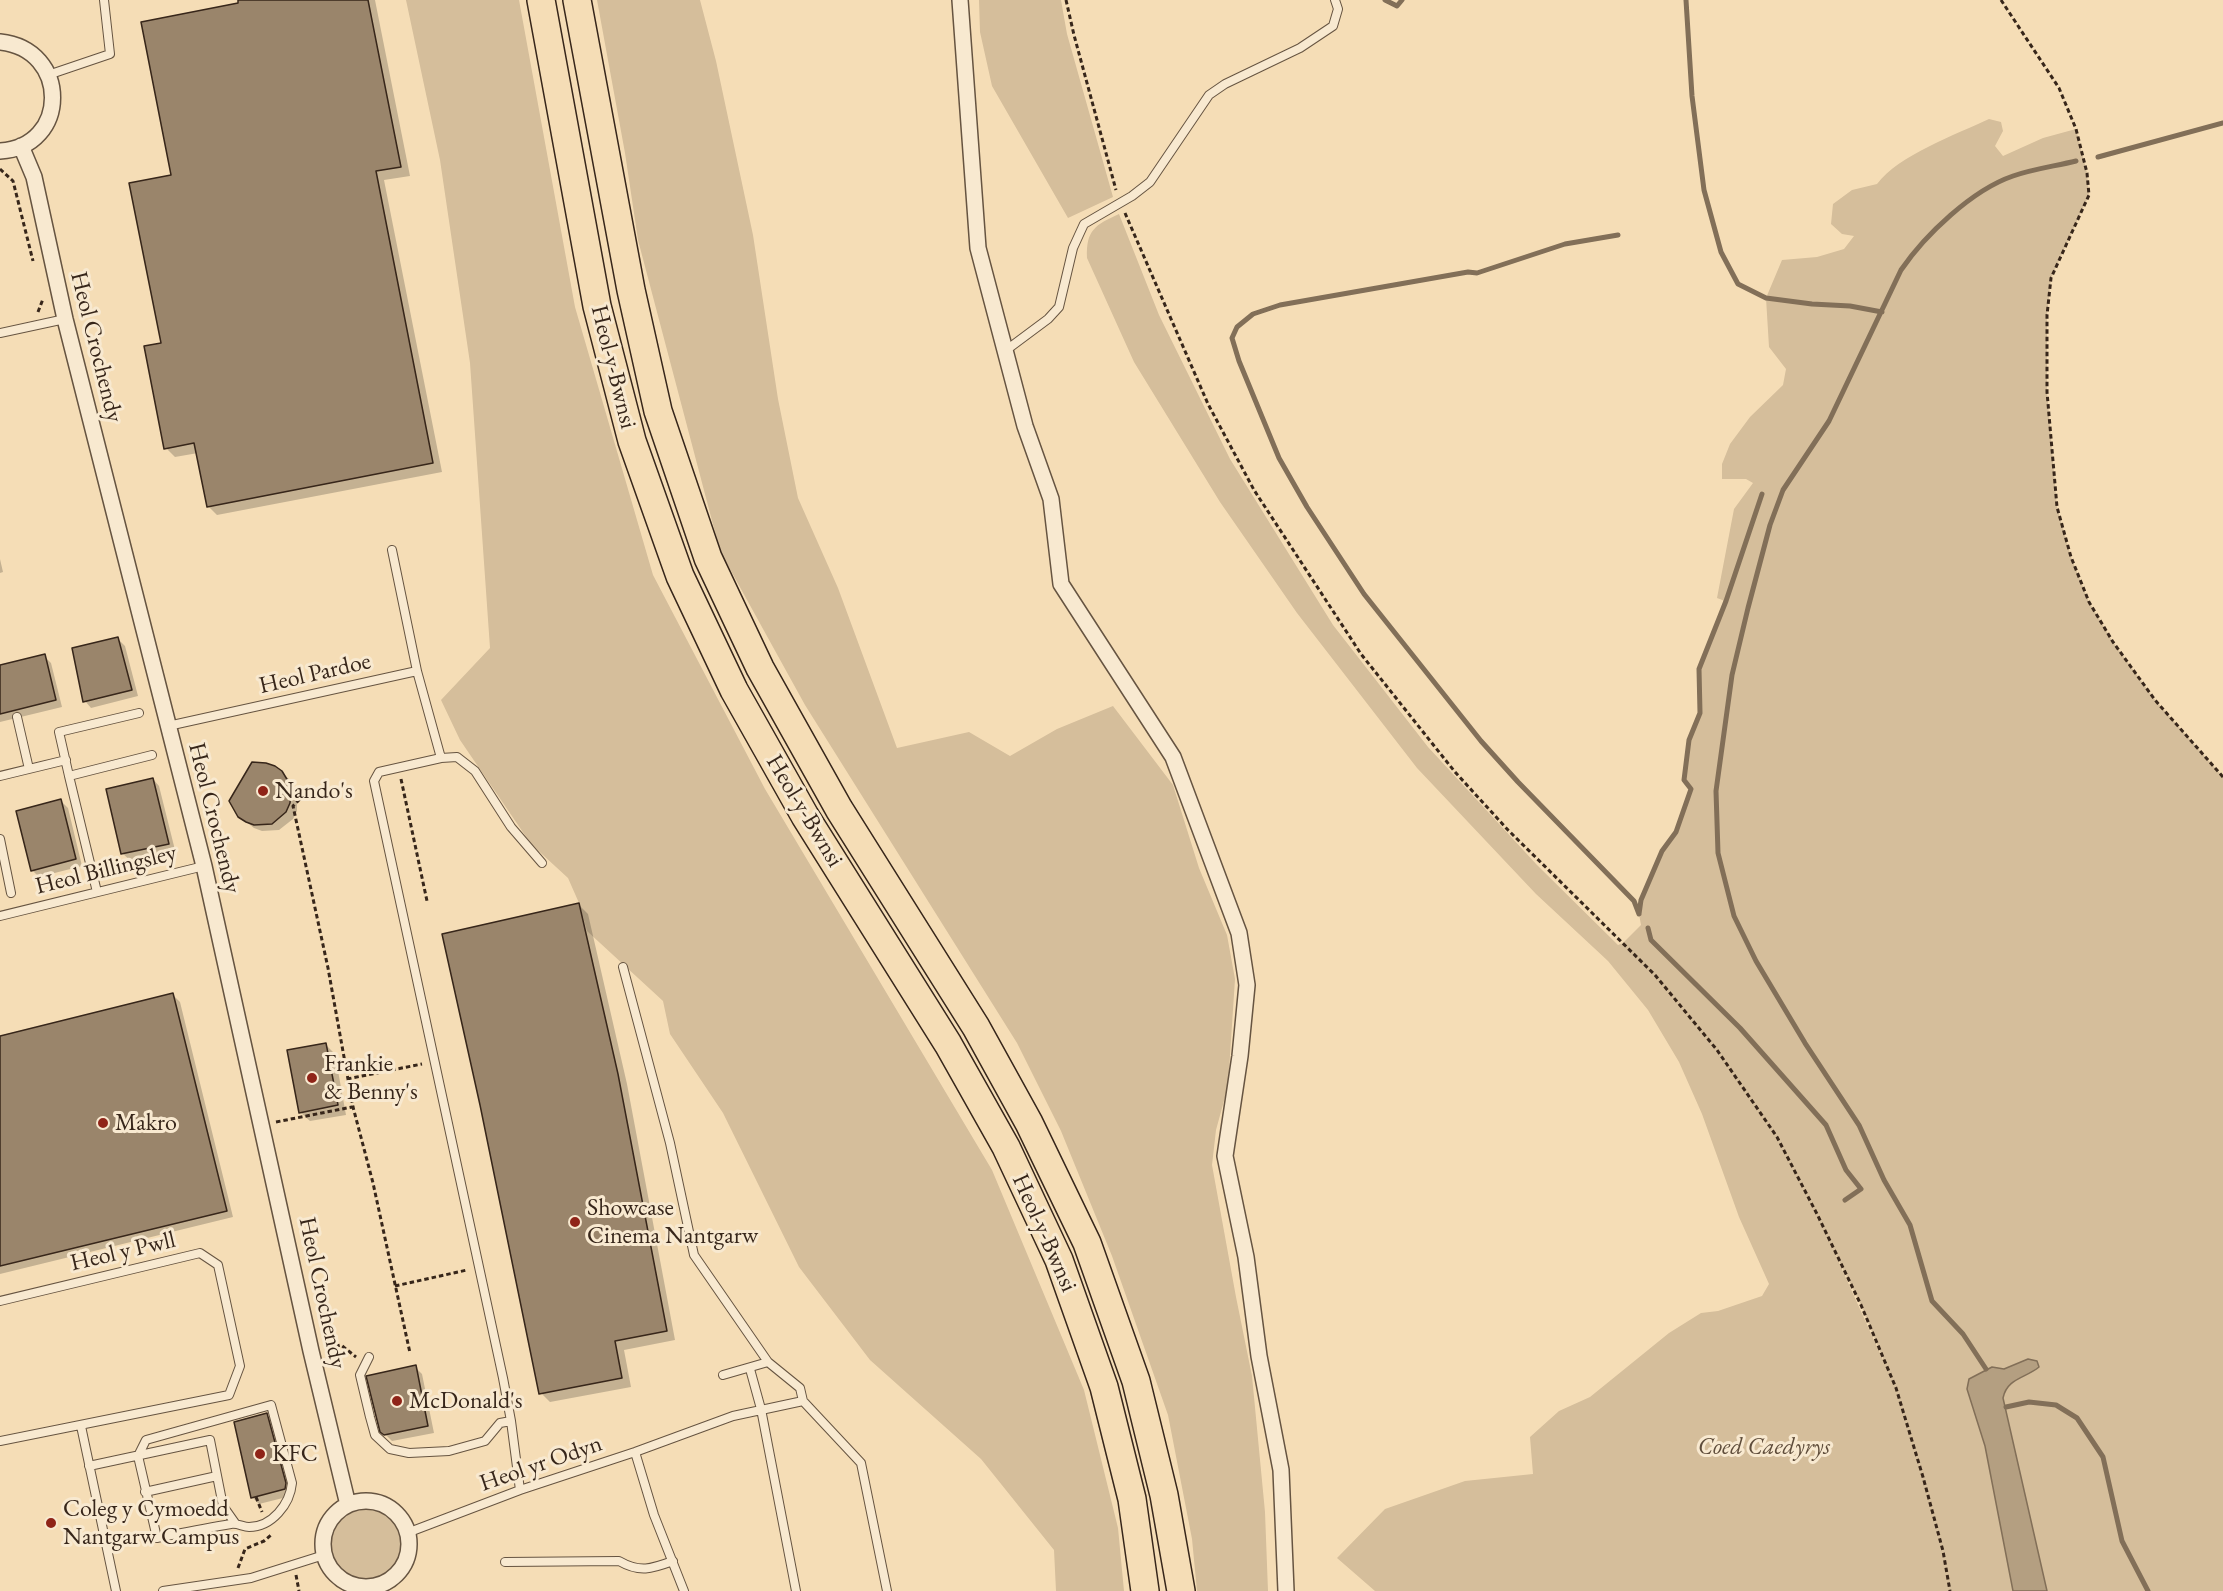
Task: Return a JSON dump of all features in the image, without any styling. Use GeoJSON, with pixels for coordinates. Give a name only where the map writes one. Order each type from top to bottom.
{"type":"FeatureCollection","features":[{"type":"Feature","properties":{"kind":"highway","name":"Heol-y-Bwnsi"},"geometry":{"type":"LineString","coordinates":[[541,0],[597,306],[632,441],[680,576],[734,690],[800,806],[948,1044],[1006,1147],[1059,1260],[1104,1387],[1132,1499],[1145,1591]]}},
{"type":"Feature","properties":{"kind":"highway","name":"Heol-y-Bwnsi"},"geometry":{"type":"LineString","coordinates":[[577,0],[631,290],[658,411],[708,558],[760,669],[834,799],[976,1027],[1024,1113],[1087,1243],[1136,1381],[1164,1495],[1181,1591]]}},
{"type":"Feature","properties":{"kind":"street"},"geometry":{"type":"LineString","coordinates":[[960,0],[978,249],[1025,426],[1052,499],[1061,584],[1173,757],[1239,933],[1247,985],[1240,1056],[1225,1156],[1246,1257],[1259,1356],[1281,1470],[1286,1591]]}},
{"type":"Feature","properties":{"kind":"street"},"geometry":{"type":"LineString","coordinates":[[0,42],[20,46],[36,56],[48,75],[52,87],[53,103],[49,119],[40,133],[21,146],[0,151]]}},
{"type":"Feature","properties":{"kind":"street","name":"Heol Crochendy"},"geometry":{"type":"LineString","coordinates":[[21,146],[34,177],[65,320],[204,866],[311,1351],[348,1505]]}},
{"type":"Feature","properties":{"kind":"street"},"geometry":{"type":"LineString","coordinates":[[362,1502],[377,1503],[390,1509],[401,1520],[408,1533],[409,1548],[406,1561],[399,1572],[377,1589],[350,1584],[334,1572],[324,1555],[323,1540],[327,1526],[336,1514],[348,1505],[362,1502]]}},
{"type":"Feature","properties":{"kind":"lane"},"geometry":{"type":"LineString","coordinates":[[48,75],[110,54],[104,0]]}},
{"type":"Feature","properties":{"kind":"lane"},"geometry":{"type":"LineString","coordinates":[[1005,351],[1048,319],[1059,307],[1073,248],[1084,224],[1150,182],[1209,95],[1225,84],[1300,48],[1333,26],[1338,9],[1335,0]]}},
{"type":"Feature","properties":{"kind":"lane"},"geometry":{"type":"LineString","coordinates":[[0,333],[65,320]]}},
{"type":"Feature","properties":{"kind":"lane"},"geometry":{"type":"LineString","coordinates":[[392,550],[417,671],[441,758]]}},
{"type":"Feature","properties":{"kind":"lane","name":"Heol Pardoe"},"geometry":{"type":"LineString","coordinates":[[168,726],[417,671]]}},
{"type":"Feature","properties":{"kind":"lane"},"geometry":{"type":"LineString","coordinates":[[97,892],[59,732],[139,713]]}},
{"type":"Feature","properties":{"kind":"lane"},"geometry":{"type":"LineString","coordinates":[[17,717],[29,769]]}},
{"type":"Feature","properties":{"kind":"lane"},"geometry":{"type":"LineString","coordinates":[[69,776],[152,755]]}},
{"type":"Feature","properties":{"kind":"lane"},"geometry":{"type":"LineString","coordinates":[[520,1490],[511,1420],[374,781],[379,772],[441,758],[457,757],[475,771],[511,827],[542,863]]}},
{"type":"Feature","properties":{"kind":"lane"},"geometry":{"type":"LineString","coordinates":[[0,776],[66,760]]}},
{"type":"Feature","properties":{"kind":"lane"},"geometry":{"type":"LineString","coordinates":[[0,839],[11,892]]}},
{"type":"Feature","properties":{"kind":"lane","name":"Heol Billingsley"},"geometry":{"type":"LineString","coordinates":[[0,916],[204,866]]}},
{"type":"Feature","properties":{"kind":"lane"},"geometry":{"type":"LineString","coordinates":[[623,967],[670,1143],[694,1256],[768,1362],[800,1388],[802,1401],[861,1463],[887,1591]]}},
{"type":"Feature","properties":{"kind":"lane","name":"Heol y Pwll"},"geometry":{"type":"LineString","coordinates":[[0,1301],[200,1254],[218,1265],[240,1366],[229,1395],[0,1441]]}},
{"type":"Feature","properties":{"kind":"lane"},"geometry":{"type":"LineString","coordinates":[[367,1361],[360,1375],[375,1436],[390,1449],[409,1453],[450,1451],[485,1441],[500,1423],[511,1420]]}},
{"type":"Feature","properties":{"kind":"lane"},"geometry":{"type":"LineString","coordinates":[[723,1375],[768,1362]]}},
{"type":"Feature","properties":{"kind":"lane"},"geometry":{"type":"LineString","coordinates":[[750,1369],[761,1409],[796,1591]]}},
{"type":"Feature","properties":{"kind":"lane","name":"Heol yr Odyn"},"geometry":{"type":"LineString","coordinates":[[408,1533],[520,1490],[635,1452],[687,1432],[761,1409],[802,1401]]}},
{"type":"Feature","properties":{"kind":"lane"},"geometry":{"type":"LineString","coordinates":[[271,1405],[292,1483],[291,1493],[282,1510],[265,1522],[249,1527],[236,1523],[157,1538],[145,1492],[138,1456],[146,1440],[271,1405]]}},
{"type":"Feature","properties":{"kind":"lane"},"geometry":{"type":"LineString","coordinates":[[81,1426],[116,1591]]}},
{"type":"Feature","properties":{"kind":"lane"},"geometry":{"type":"LineString","coordinates":[[89,1467],[210,1440],[223,1506],[236,1523]]}},
{"type":"Feature","properties":{"kind":"lane"},"geometry":{"type":"LineString","coordinates":[[635,1452],[654,1515],[684,1591]]}},
{"type":"Feature","properties":{"kind":"lane"},"geometry":{"type":"LineString","coordinates":[[145,1492],[217,1476]]}},
{"type":"Feature","properties":{"kind":"lane"},"geometry":{"type":"LineString","coordinates":[[163,1591],[251,1578],[324,1555]]}},
{"type":"Feature","properties":{"kind":"lane"},"geometry":{"type":"LineString","coordinates":[[505,1562],[619,1561],[632,1569],[652,1569],[673,1562]]}},
{"type":"Feature","properties":{"kind":"path"},"geometry":{"type":"LineString","coordinates":[[1066,0],[1097,124],[1120,202],[1208,404],[1254,490],[1361,654],[1455,772],[1508,830],[1655,975],[1717,1050],[1777,1137],[1861,1305],[1896,1388],[1943,1551],[1950,1591]]}},
{"type":"Feature","properties":{"kind":"path"},"geometry":{"type":"LineString","coordinates":[[2001,0],[2059,88],[2076,129],[2089,195],[2051,278],[2047,315],[2047,392],[2056,507],[2059,518],[2071,557],[2089,602],[2114,642],[2155,700],[2223,777]]}},
{"type":"Feature","properties":{"kind":"path"},"geometry":{"type":"LineString","coordinates":[[0,169],[13,181],[35,267]]}},
{"type":"Feature","properties":{"kind":"path"},"geometry":{"type":"LineString","coordinates":[[31,317],[37,314],[43,299],[40,289]]}},
{"type":"Feature","properties":{"kind":"path"},"geometry":{"type":"LineString","coordinates":[[399,768],[427,901]]}},
{"type":"Feature","properties":{"kind":"path"},"geometry":{"type":"LineString","coordinates":[[305,794],[293,806],[328,968],[347,1079],[373,1183],[410,1353]]}},
{"type":"Feature","properties":{"kind":"path"},"geometry":{"type":"LineString","coordinates":[[347,1079],[434,1061]]}},
{"type":"Feature","properties":{"kind":"path"},"geometry":{"type":"LineString","coordinates":[[262,1124],[353,1107]]}},
{"type":"Feature","properties":{"kind":"path"},"geometry":{"type":"LineString","coordinates":[[395,1286],[478,1268]]}},
{"type":"Feature","properties":{"kind":"path"},"geometry":{"type":"LineString","coordinates":[[311,1351],[341,1345],[367,1361]]}},
{"type":"Feature","properties":{"kind":"path"},"geometry":{"type":"LineString","coordinates":[[233,1581],[245,1549],[271,1536],[265,1522]]}},
{"type":"Feature","properties":{"kind":"green space"},"geometry":{"type":"Polygon","coordinates":[[[406,0],[519,0],[575,307],[653,575],[765,789],[992,1170],[1084,1390],[1118,1528],[1124,1591],[1056,1591],[1054,1550],[981,1459],[870,1360],[799,1267],[723,1113],[670,1034],[663,1001],[587,931],[579,903],[568,878],[531,844],[460,740],[441,700],[490,648],[470,363],[440,160],[406,0]]]}},
{"type":"Feature","properties":{"kind":"green space"},"geometry":{"type":"Polygon","coordinates":[[[597,0],[700,0],[716,61],[753,235],[778,399],[798,498],[838,588],[897,748],[969,732],[1010,756],[1057,729],[1113,706],[1173,785],[1199,868],[1227,935],[1235,979],[1228,1086],[1216,1130],[1212,1165],[1252,1376],[1265,1512],[1268,1591],[1197,1591],[1192,1539],[1168,1415],[1112,1256],[1061,1131],[1017,1043],[805,705],[720,551],[638,240],[625,153],[597,0]]]}},
{"type":"Feature","properties":{"kind":"green space"},"geometry":{"type":"Polygon","coordinates":[[[979,0],[1061,0],[1067,34],[1113,197],[1068,218],[992,86],[980,32],[979,0]]]}},
{"type":"Feature","properties":{"kind":"green space","name":"Coed Caedyrys"},"geometry":{"type":"Polygon","coordinates":[[[1989,119],[2001,122],[2003,131],[1995,146],[2003,156],[2043,138],[2076,129],[2087,173],[2089,195],[2051,278],[2047,315],[2047,392],[2057,507],[2071,557],[2089,602],[2113,642],[2155,700],[2223,777],[2223,1591],[1375,1591],[1337,1558],[1385,1509],[1465,1481],[1533,1474],[1530,1437],[1559,1411],[1590,1397],[1669,1333],[1701,1313],[1718,1311],[1762,1296],[1769,1284],[1739,1217],[1702,1114],[1679,1062],[1648,1010],[1608,961],[1536,894],[1417,768],[1297,613],[1220,502],[1134,362],[1087,258],[1090,235],[1098,225],[1119,214],[1159,315],[1230,459],[1333,625],[1428,747],[1537,865],[1618,945],[1641,925],[1639,914],[1641,900],[1662,851],[1676,832],[1691,789],[1684,780],[1689,740],[1700,713],[1699,669],[1725,601],[1717,598],[1734,509],[1753,483],[1746,479],[1722,479],[1722,464],[1730,444],[1750,417],[1783,385],[1786,369],[1769,347],[1766,298],[1782,260],[1817,257],[1844,249],[1854,236],[1842,234],[1831,224],[1833,204],[1852,190],[1877,184],[1913,155],[1989,119]],[[1831,1245],[1884,1361],[1861,1305],[1831,1245]]]}},
{"type":"Feature","properties":{"kind":"green space"},"geometry":{"type":"Polygon","coordinates":[[[366,1501],[382,1505],[396,1514],[405,1528],[409,1544],[405,1560],[396,1574],[382,1583],[366,1587],[350,1583],[336,1574],[327,1560],[323,1544],[327,1528],[336,1514],[350,1505],[366,1501]]]}},
{"type":"Feature","properties":{"kind":"shaded area"},"geometry":{"type":"Polygon","coordinates":[[[2028,1359],[2037,1361],[2039,1367],[2008,1386],[2003,1398],[2047,1591],[2013,1591],[1985,1446],[1967,1389],[1969,1379],[1992,1367],[2004,1369],[2028,1359]]]}},
{"type":"Feature","properties":{"kind":"building"},"geometry":{"type":"Polygon","coordinates":[[[238,0],[368,0],[401,167],[376,171],[433,463],[207,507],[194,443],[164,449],[144,346],[161,343],[129,183],[171,175],[141,22],[238,3],[238,0]]]}},
{"type":"Feature","properties":{"kind":"building"},"geometry":{"type":"Polygon","coordinates":[[[118,637],[132,690],[83,702],[72,648],[118,637]]]}},
{"type":"Feature","properties":{"kind":"building"},"geometry":{"type":"Polygon","coordinates":[[[45,654],[56,700],[0,714],[0,665],[45,654]]]}},
{"type":"Feature","properties":{"kind":"building","name":"Nando's"},"geometry":{"type":"Polygon","coordinates":[[[252,762],[275,766],[282,771],[291,786],[290,803],[286,812],[272,824],[254,825],[246,822],[238,817],[229,801],[252,762]]]}},
{"type":"Feature","properties":{"kind":"building"},"geometry":{"type":"Polygon","coordinates":[[[153,778],[169,844],[121,854],[106,789],[153,778]]]}},
{"type":"Feature","properties":{"kind":"building"},"geometry":{"type":"Polygon","coordinates":[[[61,799],[76,859],[31,871],[16,811],[61,799]]]}},
{"type":"Feature","properties":{"kind":"building","name":"Showcase Cinema Nantgarw"},"geometry":{"type":"Polygon","coordinates":[[[579,903],[618,1074],[667,1331],[615,1341],[622,1378],[539,1394],[480,1105],[442,934],[579,903]]]}},
{"type":"Feature","properties":{"kind":"building","name":"Makro"},"geometry":{"type":"Polygon","coordinates":[[[173,993],[227,1211],[0,1266],[0,1036],[173,993]]]}},
{"type":"Feature","properties":{"kind":"building","name":"Frankie & Benny's"},"geometry":{"type":"Polygon","coordinates":[[[326,1043],[338,1105],[299,1113],[287,1050],[326,1043]]]}},
{"type":"Feature","properties":{"kind":"building"},"geometry":{"type":"Polygon","coordinates":[[[416,1365],[428,1426],[384,1435],[380,1432],[366,1376],[416,1365]]]}},
{"type":"Feature","properties":{"kind":"building","name":"KFC"},"geometry":{"type":"Polygon","coordinates":[[[267,1413],[286,1483],[285,1489],[251,1498],[234,1422],[267,1413]]]}},
{"type":"Feature","properties":{"kind":"waterway"},"geometry":{"type":"LineString","coordinates":[[1385,0],[1397,6],[1402,0]]}},
{"type":"Feature","properties":{"kind":"waterway"},"geometry":{"type":"LineString","coordinates":[[1686,0],[1692,96],[1704,190],[1721,252],[1738,284],[1766,298],[1850,306],[1882,312]]}},
{"type":"Feature","properties":{"kind":"waterway"},"geometry":{"type":"LineString","coordinates":[[2098,157],[2223,123]]}},
{"type":"Feature","properties":{"kind":"waterway"},"geometry":{"type":"LineString","coordinates":[[1986,1369],[1963,1334],[1932,1301],[1910,1225],[1884,1180],[1859,1125],[1805,1043],[1756,961],[1734,916],[1718,853],[1716,791],[1732,675],[1770,525],[1783,490],[1829,421],[1901,270],[1936,229],[1982,192],[2013,176],[2076,161]]}},
{"type":"Feature","properties":{"kind":"waterway"},"geometry":{"type":"LineString","coordinates":[[1618,235],[1565,244],[1477,273],[1468,272],[1280,305],[1253,314],[1237,327],[1232,338],[1239,361],[1279,458],[1307,507],[1364,594],[1481,741],[1634,901],[1639,914]]}},
{"type":"Feature","properties":{"kind":"waterway"},"geometry":{"type":"LineString","coordinates":[[1639,914],[1641,900],[1662,851],[1676,832],[1691,789],[1684,780],[1689,740],[1700,713],[1699,669],[1726,601],[1762,494]]}},
{"type":"Feature","properties":{"kind":"waterway"},"geometry":{"type":"LineString","coordinates":[[1648,928],[1651,940],[1740,1028],[1826,1125],[1846,1170],[1861,1189],[1845,1200]]}},
{"type":"Feature","properties":{"kind":"waterway"},"geometry":{"type":"LineString","coordinates":[[2006,1407],[2029,1402],[2056,1405],[2077,1418],[2103,1457],[2122,1541],[2148,1591]]}},
{"type":"Feature","properties":{"kind":"place","name":"Nando's"},"geometry":{"type":"Point","coordinates":[263,791]}},
{"type":"Feature","properties":{"kind":"place","name":"Frankie & Benny's"},"geometry":{"type":"Point","coordinates":[312,1078]}},
{"type":"Feature","properties":{"kind":"place","name":"Makro"},"geometry":{"type":"Point","coordinates":[103,1123]}},
{"type":"Feature","properties":{"kind":"place","name":"Showcase Cinema Nantgarw"},"geometry":{"type":"Point","coordinates":[575,1222]}},
{"type":"Feature","properties":{"kind":"place","name":"McDonald's"},"geometry":{"type":"Point","coordinates":[397,1401]}},
{"type":"Feature","properties":{"kind":"place","name":"KFC"},"geometry":{"type":"Point","coordinates":[260,1454]}},
{"type":"Feature","properties":{"kind":"place","name":"Coleg y Cymoedd Nantgarw Campus"},"geometry":{"type":"Point","coordinates":[51,1523]}}]}
